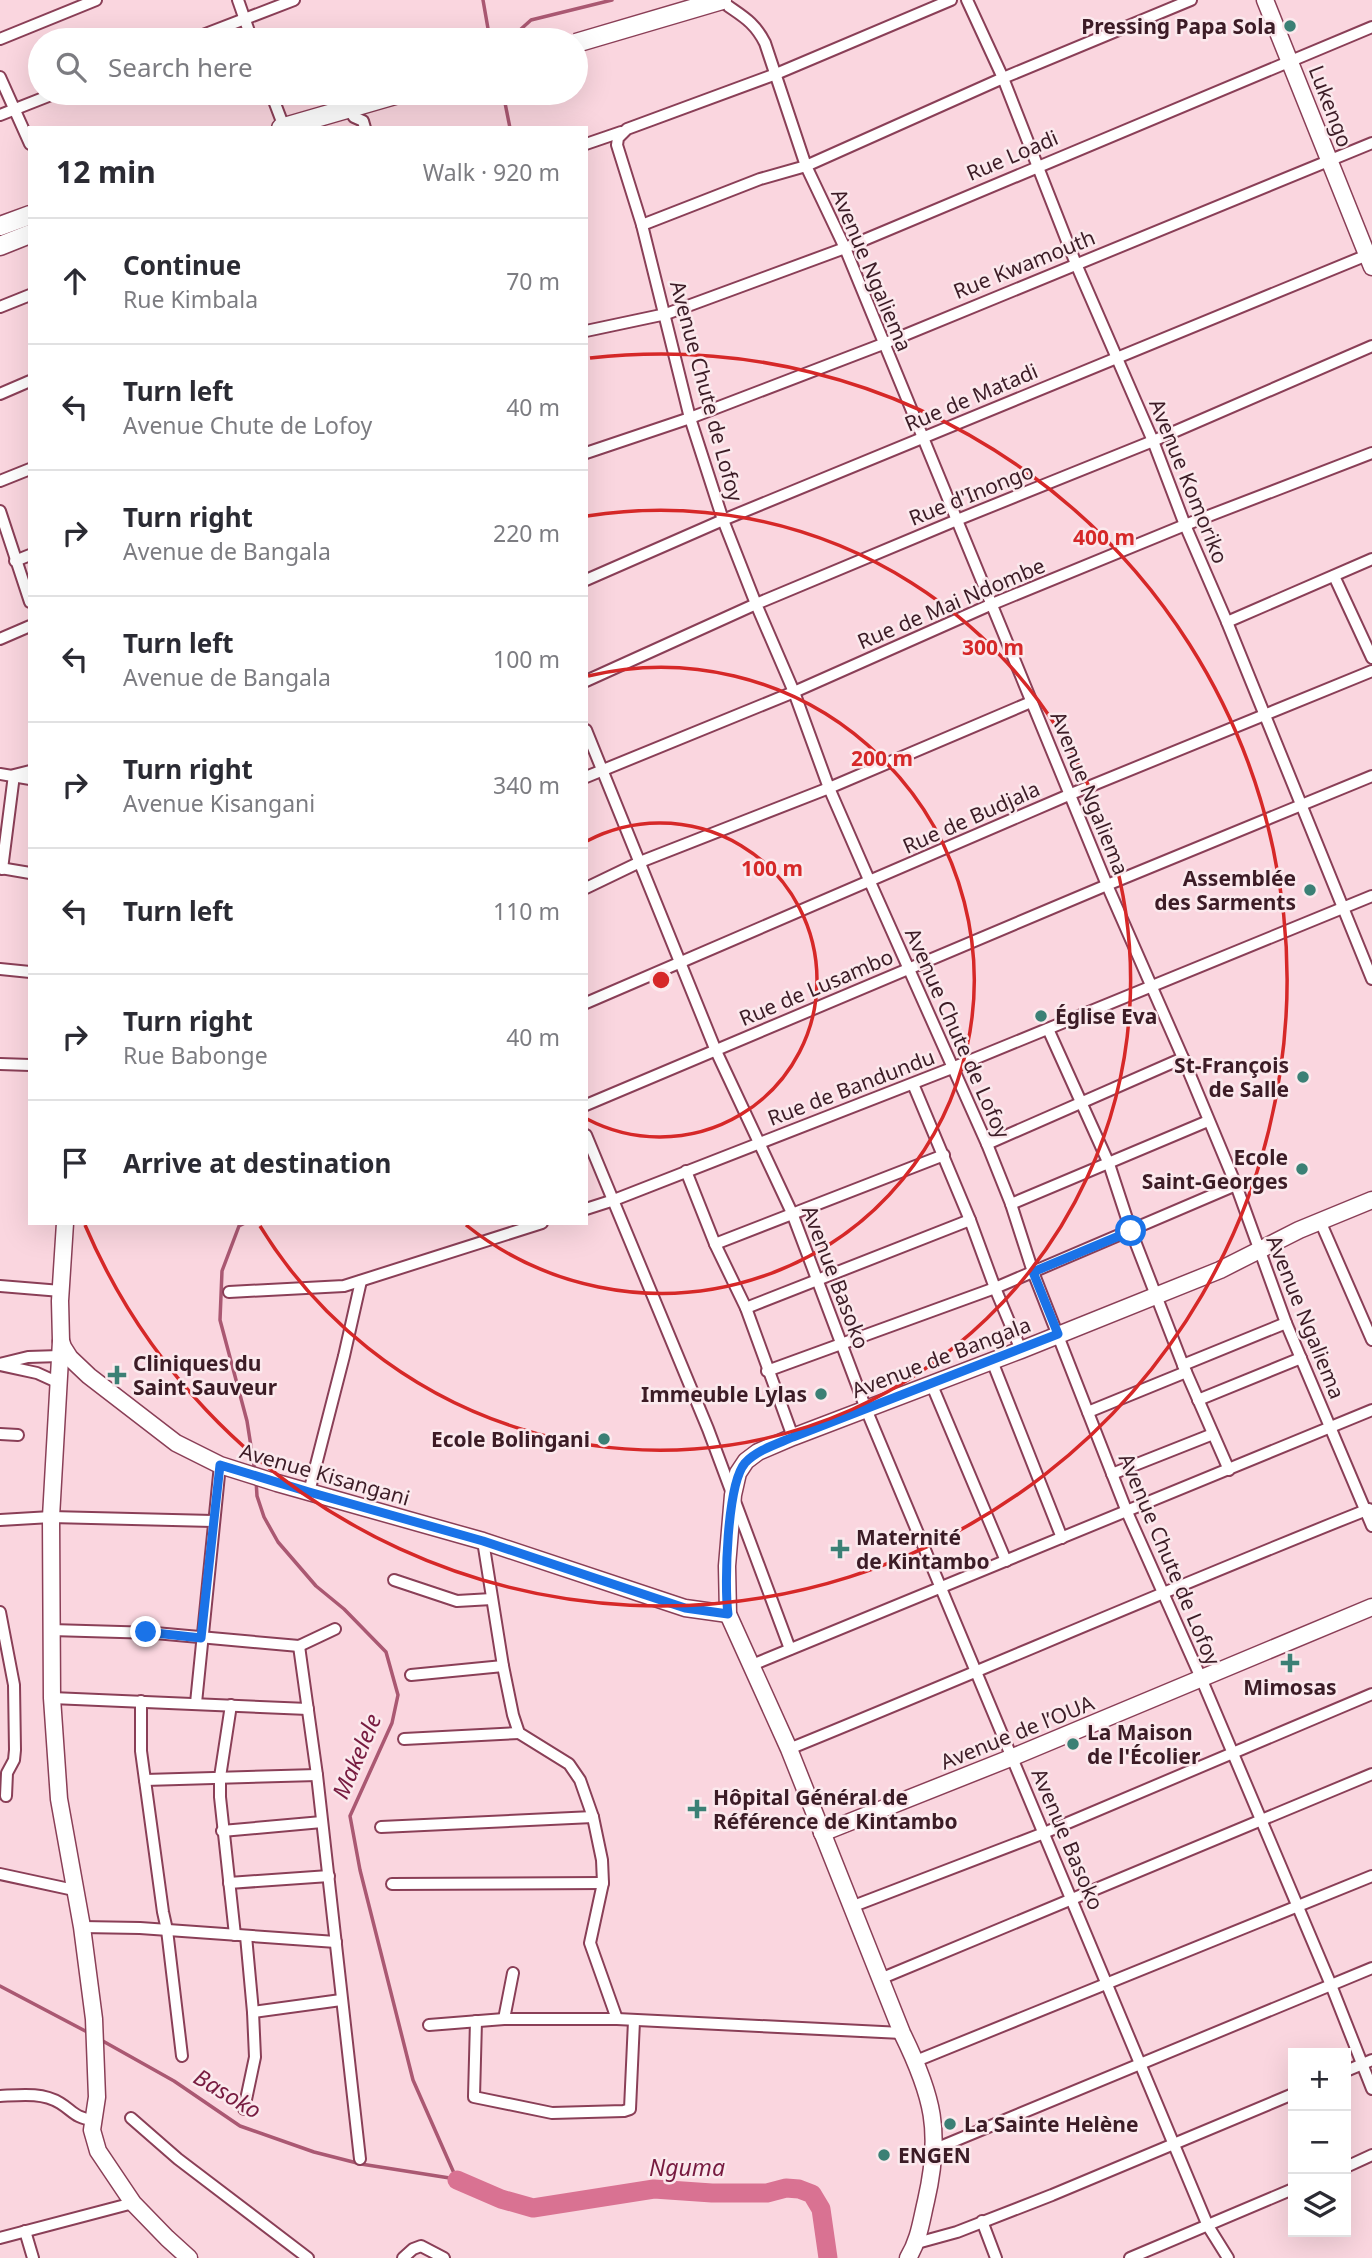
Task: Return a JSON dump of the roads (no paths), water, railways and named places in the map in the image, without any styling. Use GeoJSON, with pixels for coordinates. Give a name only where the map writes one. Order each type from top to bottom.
{"type":"FeatureCollection","features":[{"type":"Feature","properties":{"kind":"main road"},"geometry":{"type":"LineString","coordinates":[[588,39],[721,0]]}},
{"type":"Feature","properties":{"kind":"main road"},"geometry":{"type":"LineString","coordinates":[[285,126],[359,105]]}},
{"type":"Feature","properties":{"kind":"main road"},"geometry":{"type":"LineString","coordinates":[[0,226],[28,216]]}},
{"type":"Feature","properties":{"kind":"main road"},"geometry":{"type":"LineString","coordinates":[[0,246],[28,235]]}},
{"type":"Feature","properties":{"kind":"street"},"geometry":{"type":"LineString","coordinates":[[0,39],[96,0]]}},
{"type":"Feature","properties":{"kind":"street"},"geometry":{"type":"LineString","coordinates":[[238,0],[248,28]]}},
{"type":"Feature","properties":{"kind":"street"},"geometry":{"type":"LineString","coordinates":[[221,28],[294,0]]}},
{"type":"Feature","properties":{"kind":"street","name":"Avenue Ngaliema"},"geometry":{"type":"LineString","coordinates":[[721,0],[758,28],[806,166],[845,248],[990,605],[1236,1185],[1258,1252],[1286,1323],[1329,1427],[1369,1509],[1372,1526]]}},
{"type":"Feature","properties":{"kind":"street"},"geometry":{"type":"LineString","coordinates":[[588,143],[776,74],[951,0]]}},
{"type":"Feature","properties":{"kind":"street","name":"Avenue Komoriko"},"geometry":{"type":"LineString","coordinates":[[967,0],[1003,78],[1076,264],[1153,441],[1372,979]]}},
{"type":"Feature","properties":{"kind":"street"},"geometry":{"type":"LineString","coordinates":[[642,225],[760,179],[806,166],[1003,78],[1191,0]]}},
{"type":"Feature","properties":{"kind":"street","name":"Lukengo"},"geometry":{"type":"LineString","coordinates":[[1265,0],[1370,258]]}},
{"type":"Feature","properties":{"kind":"street","name":"Rue Loadi"},"geometry":{"type":"LineString","coordinates":[[588,331],[666,314],[845,248],[1372,27]]}},
{"type":"Feature","properties":{"kind":"street"},"geometry":{"type":"LineString","coordinates":[[0,77],[28,140]]}},
{"type":"Feature","properties":{"kind":"street"},"geometry":{"type":"LineString","coordinates":[[0,115],[28,104]]}},
{"type":"Feature","properties":{"kind":"street"},"geometry":{"type":"LineString","coordinates":[[275,105],[282,126]]}},
{"type":"Feature","properties":{"kind":"street"},"geometry":{"type":"LineString","coordinates":[[348,108],[354,117],[363,121],[364,126]]}},
{"type":"Feature","properties":{"kind":"street","name":"Avenue Chute de Lofoy"},"geometry":{"type":"LineString","coordinates":[[621,132],[617,145],[666,314],[690,418],[723,520],[755,604],[794,692],[830,788],[907,969],[987,1144],[1033,1272],[1127,1512],[1164,1591],[1296,1907],[1367,2062],[1372,2089]]}},
{"type":"Feature","properties":{"kind":"street","name":"Rue Kwamouth"},"geometry":{"type":"LineString","coordinates":[[588,452],[690,418],[883,344],[1372,144]]}},
{"type":"Feature","properties":{"kind":"street","name":"Rue de Matadi"},"geometry":{"type":"LineString","coordinates":[[588,579],[723,520],[1116,357],[1370,258]]}},
{"type":"Feature","properties":{"kind":"street"},"geometry":{"type":"LineString","coordinates":[[0,307],[28,296]]}},
{"type":"Feature","properties":{"kind":"street","name":"Rue d'Inongo"},"geometry":{"type":"LineString","coordinates":[[588,680],[755,604],[1153,441],[1372,346]]}},
{"type":"Feature","properties":{"kind":"street"},"geometry":{"type":"LineString","coordinates":[[0,394],[28,383]]}},
{"type":"Feature","properties":{"kind":"street","name":"Rue de Mai Ndombe"},"geometry":{"type":"LineString","coordinates":[[588,776],[794,692],[990,605],[1185,525],[1372,453]]}},
{"type":"Feature","properties":{"kind":"street"},"geometry":{"type":"LineString","coordinates":[[0,481],[28,470]]}},
{"type":"Feature","properties":{"kind":"street"},"geometry":{"type":"LineString","coordinates":[[0,511],[5,549],[15,561],[28,597]]}},
{"type":"Feature","properties":{"kind":"street"},"geometry":{"type":"LineString","coordinates":[[15,561],[28,556]]}},
{"type":"Feature","properties":{"kind":"street"},"geometry":{"type":"LineString","coordinates":[[1227,622],[1372,559]]}},
{"type":"Feature","properties":{"kind":"street"},"geometry":{"type":"LineString","coordinates":[[1334,576],[1372,657]]}},
{"type":"Feature","properties":{"kind":"street"},"geometry":{"type":"LineString","coordinates":[[0,639],[28,627]]}},
{"type":"Feature","properties":{"kind":"street","name":"Rue de Budjala"},"geometry":{"type":"LineString","coordinates":[[588,1002],[1071,794],[1372,671]]}},
{"type":"Feature","properties":{"kind":"street"},"geometry":{"type":"LineString","coordinates":[[588,887],[640,862],[830,788],[1031,702]]}},
{"type":"Feature","properties":{"kind":"street","name":"Avenue Basoko"},"geometry":{"type":"LineString","coordinates":[[588,735],[716,1051],[792,1213],[866,1409],[1208,2226],[1228,2258]]}},
{"type":"Feature","properties":{"kind":"street"},"geometry":{"type":"LineString","coordinates":[[14,775],[28,772]]}},
{"type":"Feature","properties":{"kind":"street"},"geometry":{"type":"LineString","coordinates":[[0,774],[28,778]]}},
{"type":"Feature","properties":{"kind":"street"},"geometry":{"type":"LineString","coordinates":[[14,775],[1,868],[28,873]]}},
{"type":"Feature","properties":{"kind":"street","name":"Rue de Lusambo"},"geometry":{"type":"LineString","coordinates":[[588,1104],[1372,776]]}},
{"type":"Feature","properties":{"kind":"street","name":"Rue de Bandundu"},"geometry":{"type":"LineString","coordinates":[[588,1208],[913,1084],[1372,896]]}},
{"type":"Feature","properties":{"kind":"street"},"geometry":{"type":"LineString","coordinates":[[0,969],[28,972]]}},
{"type":"Feature","properties":{"kind":"street"},"geometry":{"type":"LineString","coordinates":[[1048,1029],[1109,1164],[1131,1231],[1184,1368],[1229,1470]]}},
{"type":"Feature","properties":{"kind":"street"},"geometry":{"type":"LineString","coordinates":[[987,1144],[1183,1058]]}},
{"type":"Feature","properties":{"kind":"street"},"geometry":{"type":"LineString","coordinates":[[0,1064],[28,1065]]}},
{"type":"Feature","properties":{"kind":"street"},"geometry":{"type":"LineString","coordinates":[[913,1084],[1021,1350]]}},
{"type":"Feature","properties":{"kind":"street"},"geometry":{"type":"LineString","coordinates":[[1011,1205],[1208,1121]]}},
{"type":"Feature","properties":{"kind":"street"},"geometry":{"type":"LineString","coordinates":[[588,1140],[733,1495],[790,1649]]}},
{"type":"Feature","properties":{"kind":"street"},"geometry":{"type":"LineString","coordinates":[[715,1244],[944,1155]]}},
{"type":"Feature","properties":{"kind":"street"},"geometry":{"type":"LineString","coordinates":[[685,1171],[715,1244],[746,1308],[793,1437]]}},
{"type":"Feature","properties":{"kind":"street"},"geometry":{"type":"LineString","coordinates":[[767,1371],[995,1288],[1236,1185]]}},
{"type":"Feature","properties":{"kind":"street","name":"Avenue de Bangala"},"geometry":{"type":"LineString","coordinates":[[728,1614],[726,1575],[733,1495],[738,1473],[746,1461],[758,1452],[1157,1296],[1372,1200]]}},
{"type":"Feature","properties":{"kind":"street"},"geometry":{"type":"LineString","coordinates":[[746,1308],[970,1220]]}},
{"type":"Feature","properties":{"kind":"street"},"geometry":{"type":"LineString","coordinates":[[1321,1221],[1372,1340]]}},
{"type":"Feature","properties":{"kind":"street"},"geometry":{"type":"LineString","coordinates":[[65,1225],[51,1517],[52,1698],[59,1799],[82,1927],[94,2019],[97,2096],[92,2130],[98,2151],[133,2203],[189,2258]]}},
{"type":"Feature","properties":{"kind":"street"},"geometry":{"type":"LineString","coordinates":[[229,1292],[344,1286],[536,1225]]}},
{"type":"Feature","properties":{"kind":"street"},"geometry":{"type":"LineString","coordinates":[[309,1492],[361,1281]]}},
{"type":"Feature","properties":{"kind":"street"},"geometry":{"type":"LineString","coordinates":[[0,1286],[61,1291]]}},
{"type":"Feature","properties":{"kind":"street"},"geometry":{"type":"LineString","coordinates":[[1088,1412],[1286,1323]]}},
{"type":"Feature","properties":{"kind":"street"},"geometry":{"type":"LineString","coordinates":[[0,1365],[60,1348]]}},
{"type":"Feature","properties":{"kind":"street","name":"Avenue Kisangani"},"geometry":{"type":"LineString","coordinates":[[60,1348],[78,1366],[176,1443],[195,1455],[220,1465],[483,1541],[685,1608],[728,1614]]}},
{"type":"Feature","properties":{"kind":"street"},"geometry":{"type":"LineString","coordinates":[[1198,1400],[1301,1358]]}},
{"type":"Feature","properties":{"kind":"street"},"geometry":{"type":"LineString","coordinates":[[992,1361],[1062,1538]]}},
{"type":"Feature","properties":{"kind":"street"},"geometry":{"type":"LineString","coordinates":[[0,1365],[37,1373],[59,1383]]}},
{"type":"Feature","properties":{"kind":"street"},"geometry":{"type":"LineString","coordinates":[[931,1383],[1006,1561]]}},
{"type":"Feature","properties":{"kind":"street"},"geometry":{"type":"LineString","coordinates":[[752,1665],[1372,1410]]}},
{"type":"Feature","properties":{"kind":"street"},"geometry":{"type":"LineString","coordinates":[[0,1434],[18,1435]]}},
{"type":"Feature","properties":{"kind":"street"},"geometry":{"type":"LineString","coordinates":[[1112,1474],[1213,1434]]}},
{"type":"Feature","properties":{"kind":"street"},"geometry":{"type":"LineString","coordinates":[[196,1703],[220,1465]]}},
{"type":"Feature","properties":{"kind":"street"},"geometry":{"type":"LineString","coordinates":[[789,1749],[976,1673],[1164,1591],[1369,1509]]}},
{"type":"Feature","properties":{"kind":"street"},"geometry":{"type":"LineString","coordinates":[[0,1520],[51,1517],[213,1521]]}},
{"type":"Feature","properties":{"kind":"street"},"geometry":{"type":"LineString","coordinates":[[483,1541],[503,1665],[519,1733]]}},
{"type":"Feature","properties":{"kind":"street"},"geometry":{"type":"LineString","coordinates":[[394,1580],[457,1601],[492,1599]]}},
{"type":"Feature","properties":{"kind":"street","name":"Avenue de l’OUA"},"geometry":{"type":"LineString","coordinates":[[822,1833],[1013,1757],[1372,1606]]}},
{"type":"Feature","properties":{"kind":"street"},"geometry":{"type":"LineString","coordinates":[[0,1612],[14,1685],[15,1750],[14,1760],[4,1773],[6,1796]]}},
{"type":"Feature","properties":{"kind":"street"},"geometry":{"type":"LineString","coordinates":[[728,1614],[789,1749],[851,1908],[916,2061],[932,2108],[935,2149],[933,2172],[917,2243],[908,2258]]}},
{"type":"Feature","properties":{"kind":"street"},"geometry":{"type":"LineString","coordinates":[[51,1630],[155,1633],[299,1646],[335,1629]]}},
{"type":"Feature","properties":{"kind":"street"},"geometry":{"type":"LineString","coordinates":[[299,1646],[317,1775],[360,2159]]}},
{"type":"Feature","properties":{"kind":"street"},"geometry":{"type":"LineString","coordinates":[[411,1675],[503,1665]]}},
{"type":"Feature","properties":{"kind":"street"},"geometry":{"type":"LineString","coordinates":[[0,1684],[14,1685]]}},
{"type":"Feature","properties":{"kind":"street"},"geometry":{"type":"LineString","coordinates":[[851,1908],[1044,1833],[1372,1694]]}},
{"type":"Feature","properties":{"kind":"street"},"geometry":{"type":"LineString","coordinates":[[52,1698],[308,1709]]}},
{"type":"Feature","properties":{"kind":"street"},"geometry":{"type":"LineString","coordinates":[[141,1701],[145,1780],[182,2056]]}},
{"type":"Feature","properties":{"kind":"street"},"geometry":{"type":"LineString","coordinates":[[231,1705],[220,1777],[222,1831],[229,1883],[253,2012],[255,2057],[244,2109]]}},
{"type":"Feature","properties":{"kind":"street"},"geometry":{"type":"LineString","coordinates":[[404,1739],[519,1733],[569,1764],[580,1780],[593,1817],[602,1860],[603,1882],[590,1943],[617,2019]]}},
{"type":"Feature","properties":{"kind":"street"},"geometry":{"type":"LineString","coordinates":[[880,1979],[1372,1774]]}},
{"type":"Feature","properties":{"kind":"street"},"geometry":{"type":"LineString","coordinates":[[145,1780],[317,1775]]}},
{"type":"Feature","properties":{"kind":"street"},"geometry":{"type":"LineString","coordinates":[[381,1827],[593,1817]]}},
{"type":"Feature","properties":{"kind":"street"},"geometry":{"type":"LineString","coordinates":[[222,1831],[322,1822]]}},
{"type":"Feature","properties":{"kind":"street"},"geometry":{"type":"LineString","coordinates":[[0,1874],[74,1890]]}},
{"type":"Feature","properties":{"kind":"street"},"geometry":{"type":"LineString","coordinates":[[229,1883],[329,1876]]}},
{"type":"Feature","properties":{"kind":"street"},"geometry":{"type":"LineString","coordinates":[[916,2061],[1372,1876]]}},
{"type":"Feature","properties":{"kind":"street"},"geometry":{"type":"LineString","coordinates":[[392,1884],[603,1882]]}},
{"type":"Feature","properties":{"kind":"street"},"geometry":{"type":"LineString","coordinates":[[82,1927],[336,1942]]}},
{"type":"Feature","properties":{"kind":"street"},"geometry":{"type":"LineString","coordinates":[[935,2149],[1141,2066],[1372,1968]]}},
{"type":"Feature","properties":{"kind":"street"},"geometry":{"type":"LineString","coordinates":[[504,2019],[513,1973]]}},
{"type":"Feature","properties":{"kind":"street"},"geometry":{"type":"LineString","coordinates":[[253,2012],[341,2000]]}},
{"type":"Feature","properties":{"kind":"street"},"geometry":{"type":"LineString","coordinates":[[429,2025],[504,2019],[617,2019],[902,2033]]}},
{"type":"Feature","properties":{"kind":"street"},"geometry":{"type":"LineString","coordinates":[[476,2021],[474,2097],[552,2113],[630,2109],[634,2021]]}},
{"type":"Feature","properties":{"kind":"street"},"geometry":{"type":"LineString","coordinates":[[0,2096],[43,2096],[60,2103],[72,2114],[93,2120]]}},
{"type":"Feature","properties":{"kind":"street"},"geometry":{"type":"LineString","coordinates":[[917,2243],[982,2221],[1288,2096]]}},
{"type":"Feature","properties":{"kind":"street"},"geometry":{"type":"LineString","coordinates":[[131,2118],[178,2159],[308,2258]]}},
{"type":"Feature","properties":{"kind":"street"},"geometry":{"type":"LineString","coordinates":[[1351,2165],[1372,2155]]}},
{"type":"Feature","properties":{"kind":"street"},"geometry":{"type":"LineString","coordinates":[[1130,2258],[1288,2191]]}},
{"type":"Feature","properties":{"kind":"street"},"geometry":{"type":"LineString","coordinates":[[0,2238],[133,2203]]}},
{"type":"Feature","properties":{"kind":"street"},"geometry":{"type":"LineString","coordinates":[[982,2221],[996,2258]]}},
{"type":"Feature","properties":{"kind":"street"},"geometry":{"type":"LineString","coordinates":[[25,2231],[33,2258]]}},
{"type":"Feature","properties":{"kind":"street"},"geometry":{"type":"LineString","coordinates":[[403,2258],[421,2246],[444,2258]]}},
{"type":"Feature","properties":{"kind":"waterway","name":"Makelele"},"geometry":{"type":"LineString","coordinates":[[483,0],[488,28]]}},
{"type":"Feature","properties":{"kind":"waterway"},"geometry":{"type":"LineString","coordinates":[[522,28],[531,20],[612,0]]}},
{"type":"Feature","properties":{"kind":"waterway","name":"Makelele"},"geometry":{"type":"LineString","coordinates":[[505,105],[510,126]]}},
{"type":"Feature","properties":{"kind":"waterway","name":"Makelele"},"geometry":{"type":"LineString","coordinates":[[241,1225],[222,1271],[220,1320],[247,1421],[255,1472]]}},
{"type":"Feature","properties":{"kind":"waterway","name":"Makelele"},"geometry":{"type":"LineString","coordinates":[[256,1480],[257,1496],[264,1517],[278,1542],[316,1586],[344,1609],[386,1652],[398,1695],[392,1723],[350,1816],[360,1870],[413,2080],[457,2180]]}},
{"type":"Feature","properties":{"kind":"waterway","name":"Basoko"},"geometry":{"type":"LineString","coordinates":[[0,1986],[91,2034]]}},
{"type":"Feature","properties":{"kind":"waterway","name":"Basoko"},"geometry":{"type":"LineString","coordinates":[[101,2040],[174,2081],[240,2126],[314,2152],[361,2164],[456,2179]]}},
{"type":"Feature","properties":{"kind":"waterway","name":"Nguma"},"geometry":{"type":"LineString","coordinates":[[457,2180],[501,2199],[533,2208],[654,2189],[712,2193],[767,2193],[786,2188],[799,2189],[812,2194],[821,2209],[828,2258]]}},
{"type":"Feature","properties":{"kind":"place","name":"Pressing Papa Sola"},"geometry":{"type":"Point","coordinates":[1290,26]}},
{"type":"Feature","properties":{"kind":"place","name":"Assemblée des Sarments"},"geometry":{"type":"Point","coordinates":[1310,890]}},
{"type":"Feature","properties":{"kind":"place","name":"Église Eva"},"geometry":{"type":"Point","coordinates":[1041,1016]}},
{"type":"Feature","properties":{"kind":"place","name":"St-François de Salle"},"geometry":{"type":"Point","coordinates":[1303,1077]}},
{"type":"Feature","properties":{"kind":"place","name":"Ecole Saint-Georges"},"geometry":{"type":"Point","coordinates":[1302,1169]}},
{"type":"Feature","properties":{"kind":"place","name":"Cliniques du Saint Sauveur"},"geometry":{"type":"Point","coordinates":[117,1375]}},
{"type":"Feature","properties":{"kind":"place","name":"Immeuble Lylas"},"geometry":{"type":"Point","coordinates":[821,1394]}},
{"type":"Feature","properties":{"kind":"place","name":"Ecole Bolingani"},"geometry":{"type":"Point","coordinates":[604,1439]}},
{"type":"Feature","properties":{"kind":"place","name":"Maternité de Kintambo"},"geometry":{"type":"Point","coordinates":[840,1549]}},
{"type":"Feature","properties":{"kind":"place","name":"Mimosas"},"geometry":{"type":"Point","coordinates":[1290,1663]}},
{"type":"Feature","properties":{"kind":"place","name":"La Maison de l'Écolier"},"geometry":{"type":"Point","coordinates":[1073,1744]}},
{"type":"Feature","properties":{"kind":"place","name":"Hôpital Général de Référence de Kintambo"},"geometry":{"type":"Point","coordinates":[697,1809]}},
{"type":"Feature","properties":{"kind":"place","name":"La Sainte Helène"},"geometry":{"type":"Point","coordinates":[950,2124]}},
{"type":"Feature","properties":{"kind":"place","name":"ENGEN"},"geometry":{"type":"Point","coordinates":[884,2155]}}]}
